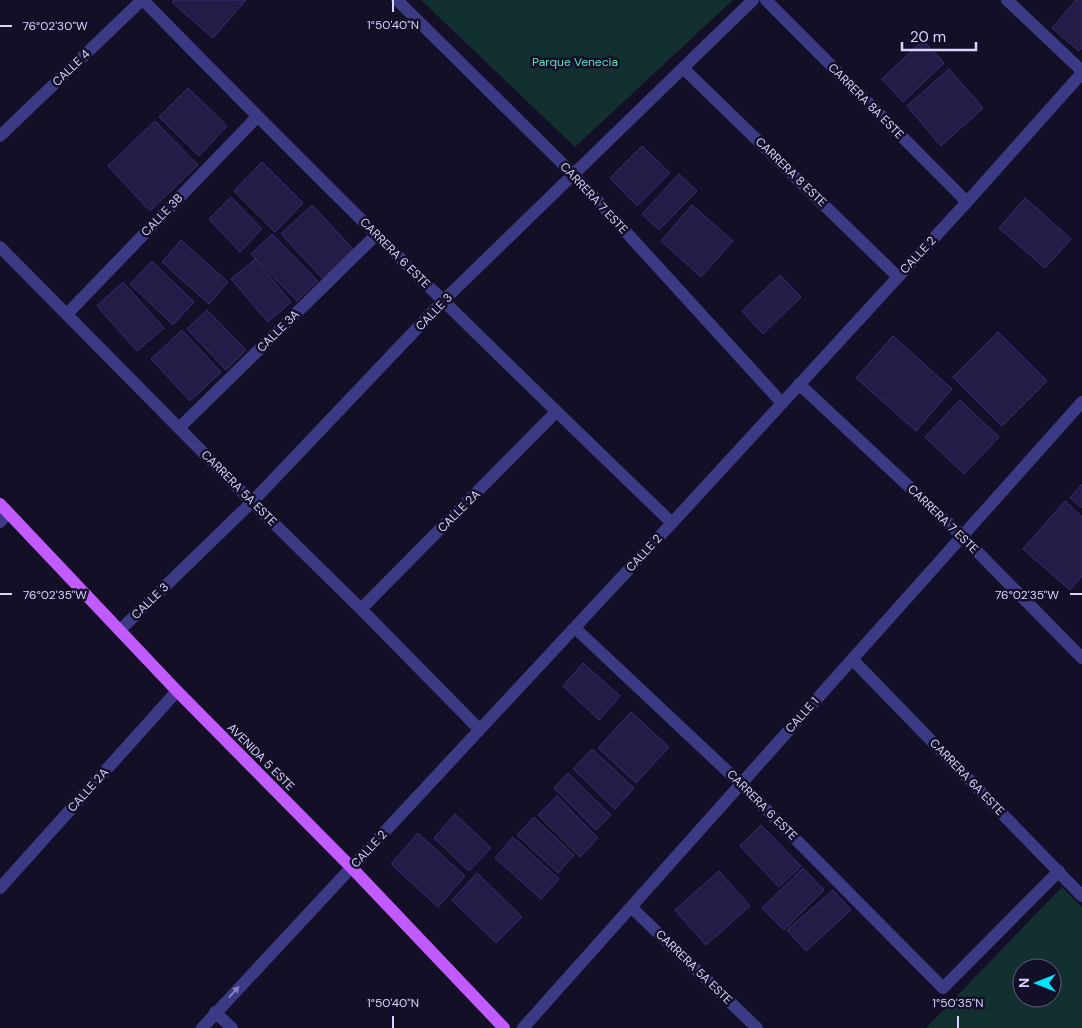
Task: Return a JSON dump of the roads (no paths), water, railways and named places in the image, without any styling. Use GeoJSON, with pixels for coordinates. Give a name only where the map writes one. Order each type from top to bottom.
{"type":"FeatureCollection","features":[{"type":"Feature","properties":{"kind":"main road","name":"AVENIDA 5 ESTE"},"geometry":{"type":"LineString","coordinates":[[3,513],[352,868],[504,1028]]}},
{"type":"Feature","properties":{"kind":"street","name":"CARRERA 6 ESTE"},"geometry":{"type":"LineString","coordinates":[[142,0],[556,412],[672,524]]}},
{"type":"Feature","properties":{"kind":"street","name":"CALLE 4"},"geometry":{"type":"LineString","coordinates":[[0,136],[142,0]]}},
{"type":"Feature","properties":{"kind":"street","name":"CARRERA 7 ESTE"},"geometry":{"type":"LineString","coordinates":[[397,0],[574,176],[782,403]]}},
{"type":"Feature","properties":{"kind":"street","name":"CALLE 3"},"geometry":{"type":"LineString","coordinates":[[120,630],[252,502],[444,301],[754,0]]}},
{"type":"Feature","properties":{"kind":"street","name":"CARRERA 8A ESTE"},"geometry":{"type":"LineString","coordinates":[[766,0],[967,202]]}},
{"type":"Feature","properties":{"kind":"street"},"geometry":{"type":"LineString","coordinates":[[1008,0],[1082,72]]}},
{"type":"Feature","properties":{"kind":"street","name":"CARRERA 8 ESTE"},"geometry":{"type":"LineString","coordinates":[[684,68],[898,277]]}},
{"type":"Feature","properties":{"kind":"street","name":"CALLE 2"},"geometry":{"type":"LineString","coordinates":[[202,1028],[352,868],[479,728],[672,524],[967,202],[1082,72]]}},
{"type":"Feature","properties":{"kind":"street","name":"CALLE 3B"},"geometry":{"type":"LineString","coordinates":[[67,314],[257,116]]}},
{"type":"Feature","properties":{"kind":"street","name":"CALLE 3A"},"geometry":{"type":"LineString","coordinates":[[179,428],[377,234]]}},
{"type":"Feature","properties":{"kind":"street","name":"CARRERA 5A ESTE"},"geometry":{"type":"LineString","coordinates":[[0,246],[252,502],[479,728]]}},
{"type":"Feature","properties":{"kind":"street","name":"CARRERA 7 ESTE"},"geometry":{"type":"LineString","coordinates":[[800,384],[962,536],[1082,658]]}},
{"type":"Feature","properties":{"kind":"street","name":"CALLE 1"},"geometry":{"type":"LineString","coordinates":[[523,1028],[1082,402]]}},
{"type":"Feature","properties":{"kind":"street","name":"CALLE 2A"},"geometry":{"type":"LineString","coordinates":[[361,609],[556,412]]}},
{"type":"Feature","properties":{"kind":"street","name":"CARRERA 6 ESTE"},"geometry":{"type":"LineString","coordinates":[[575,628],[741,784],[944,988],[1059,871]]}},
{"type":"Feature","properties":{"kind":"street","name":"CARRERA 6A ESTE"},"geometry":{"type":"LineString","coordinates":[[852,659],[1082,896]]}},
{"type":"Feature","properties":{"kind":"street","name":"CALLE 2A"},"geometry":{"type":"LineString","coordinates":[[0,888],[177,691]]}},
{"type":"Feature","properties":{"kind":"street","name":"CARRERA 5A ESTE"},"geometry":{"type":"LineString","coordinates":[[631,907],[757,1028]]}},
{"type":"Feature","properties":{"kind":"street"},"geometry":{"type":"LineString","coordinates":[[215,1012],[232,1028]]}},
{"type":"Feature","properties":{"kind":"park label","name":"Parque Venecia"},"geometry":{"type":"Point","coordinates":[575,62]}}]}
